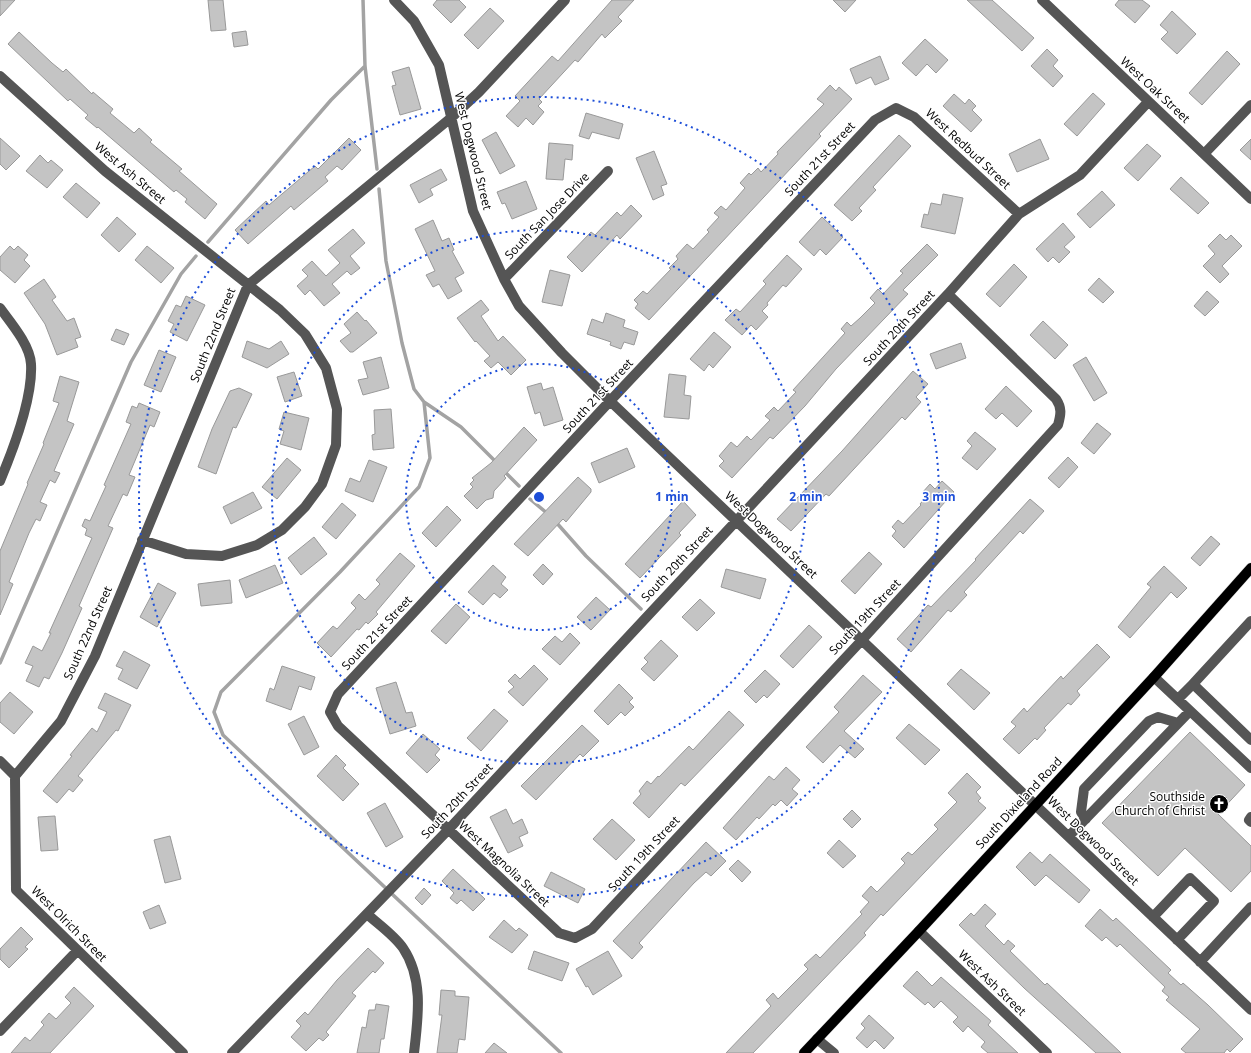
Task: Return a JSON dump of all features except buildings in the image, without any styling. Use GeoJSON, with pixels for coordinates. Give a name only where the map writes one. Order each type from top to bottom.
{"type":"FeatureCollection","features":[{"type":"Feature","properties":{"kind":"main road","name":"South Dixieland Road"},"geometry":{"type":"LineString","coordinates":[[804,1053],[920,931],[1154,677],[1251,568]]}},
{"type":"Feature","properties":{"kind":"street","name":"West Dogwood Street"},"geometry":{"type":"LineString","coordinates":[[394,0],[414,21],[439,65],[473,211],[504,279],[519,306],[562,353],[610,401],[1036,804],[1251,1010]]}},
{"type":"Feature","properties":{"kind":"street","name":"South 22nd Street"},"geometry":{"type":"LineString","coordinates":[[15,776],[61,721],[95,656],[248,285],[452,117],[479,92],[565,0]]}},
{"type":"Feature","properties":{"kind":"street","name":"West Oak Street"},"geometry":{"type":"LineString","coordinates":[[1042,0],[1251,199]]}},
{"type":"Feature","properties":{"kind":"street","name":"West Ash Street"},"geometry":{"type":"LineString","coordinates":[[0,76],[105,171],[280,310],[305,334],[326,368],[337,409],[336,445],[322,484],[305,507],[282,530],[257,545],[222,556],[186,554],[142,540]]}},
{"type":"Feature","properties":{"kind":"street","name":"South 20th Street"},"geometry":{"type":"LineString","coordinates":[[232,1053],[448,830],[948,294],[1019,214],[1080,175],[1148,102]]}},
{"type":"Feature","properties":{"kind":"street"},"geometry":{"type":"LineString","coordinates":[[1204,154],[1251,106]]}},
{"type":"Feature","properties":{"kind":"street","name":"West Redbud Street"},"geometry":{"type":"LineString","coordinates":[[896,108],[914,117],[1019,214]]}},
{"type":"Feature","properties":{"kind":"street","name":"South 21st Street"},"geometry":{"type":"LineString","coordinates":[[330,712],[338,694],[610,401],[875,120],[896,108]]}},
{"type":"Feature","properties":{"kind":"street","name":"South San Jose Drive"},"geometry":{"type":"LineString","coordinates":[[504,279],[608,171]]}},
{"type":"Feature","properties":{"kind":"street","name":"South 19th Street"},"geometry":{"type":"LineString","coordinates":[[559,934],[575,938],[592,929],[862,640],[1058,425],[1061,415],[1060,406],[1056,399],[948,294]]}},
{"type":"Feature","properties":{"kind":"street"},"geometry":{"type":"LineString","coordinates":[[0,308],[22,338],[31,363],[28,392],[17,442],[0,481]]}},
{"type":"Feature","properties":{"kind":"street"},"geometry":{"type":"LineString","coordinates":[[1178,699],[1251,621]]}},
{"type":"Feature","properties":{"kind":"street"},"geometry":{"type":"LineString","coordinates":[[1154,677],[1251,768]]}},
{"type":"Feature","properties":{"kind":"street"},"geometry":{"type":"LineString","coordinates":[[1193,684],[1251,740]]}},
{"type":"Feature","properties":{"kind":"street"},"geometry":{"type":"LineString","coordinates":[[1069,836],[1190,711]]}},
{"type":"Feature","properties":{"kind":"street","name":"West Magnolia Street"},"geometry":{"type":"LineString","coordinates":[[330,712],[338,726],[559,934]]}},
{"type":"Feature","properties":{"kind":"street"},"geometry":{"type":"LineString","coordinates":[[1086,819],[1081,812],[1084,789],[1149,721],[1158,717],[1178,723]]}},
{"type":"Feature","properties":{"kind":"street"},"geometry":{"type":"LineString","coordinates":[[0,761],[15,776]]}},
{"type":"Feature","properties":{"kind":"street","name":"West Olrich Street"},"geometry":{"type":"LineString","coordinates":[[15,776],[16,890],[183,1053]]}},
{"type":"Feature","properties":{"kind":"street"},"geometry":{"type":"LineString","coordinates":[[1251,817],[1249,820],[1251,822]]}},
{"type":"Feature","properties":{"kind":"street"},"geometry":{"type":"LineString","coordinates":[[1153,916],[1190,878],[1214,901],[1178,940]]}},
{"type":"Feature","properties":{"kind":"street"},"geometry":{"type":"LineString","coordinates":[[1200,962],[1251,906]]}},
{"type":"Feature","properties":{"kind":"street"},"geometry":{"type":"LineString","coordinates":[[367,914],[402,947],[413,966],[417,981],[418,1008],[414,1053]]}},
{"type":"Feature","properties":{"kind":"street","name":"West Ash Street"},"geometry":{"type":"LineString","coordinates":[[920,931],[1047,1053]]}},
{"type":"Feature","properties":{"kind":"street"},"geometry":{"type":"LineString","coordinates":[[0,1031],[77,951]]}},
{"type":"Feature","properties":{"kind":"street"},"geometry":{"type":"LineString","coordinates":[[817,1039],[834,1053]]}},
{"type":"Feature","properties":{"kind":"waterway"},"geometry":{"type":"LineString","coordinates":[[363,0],[365,66],[377,169]]}},
{"type":"Feature","properties":{"kind":"waterway"},"geometry":{"type":"LineString","coordinates":[[208,242],[331,100],[365,66]]}},
{"type":"Feature","properties":{"kind":"waterway"},"geometry":{"type":"LineString","coordinates":[[379,189],[386,261],[402,343],[414,389],[424,402],[430,458],[419,487],[340,572],[221,692],[214,712],[223,735],[561,1053]]}},
{"type":"Feature","properties":{"kind":"waterway"},"geometry":{"type":"LineString","coordinates":[[0,663],[131,362],[181,274],[196,256]]}},
{"type":"Feature","properties":{"kind":"waterway"},"geometry":{"type":"LineString","coordinates":[[424,402],[461,427],[496,462]]}},
{"type":"Feature","properties":{"kind":"waterway"},"geometry":{"type":"LineString","coordinates":[[504,471],[519,486]]}},
{"type":"Feature","properties":{"kind":"waterway"},"geometry":{"type":"LineString","coordinates":[[530,499],[548,514]]}},
{"type":"Feature","properties":{"kind":"waterway"},"geometry":{"type":"LineString","coordinates":[[555,521],[586,556],[641,609]]}},
{"type":"Feature","properties":{"kind":"place","name":"Southside Church of Christ"},"geometry":{"type":"Point","coordinates":[1219,804]}}]}
